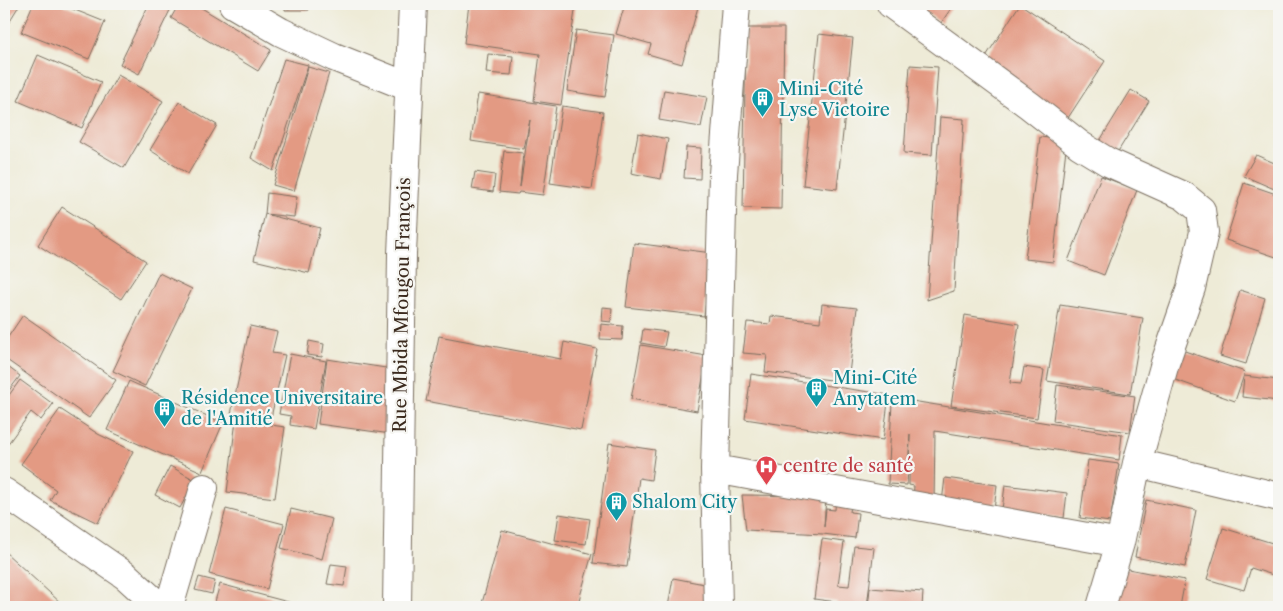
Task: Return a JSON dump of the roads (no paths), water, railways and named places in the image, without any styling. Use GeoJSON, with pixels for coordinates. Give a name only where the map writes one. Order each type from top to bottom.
{"type":"FeatureCollection","features":[{"type":"Feature","properties":{"kind":"street"},"geometry":{"type":"LineString","coordinates":[[233,4],[281,32],[334,57],[409,87]]}},
{"type":"Feature","properties":{"kind":"street","name":"Rue Mbida Mfougou François"},"geometry":{"type":"LineString","coordinates":[[397,607],[402,254],[413,4]]}},
{"type":"Feature","properties":{"kind":"street"},"geometry":{"type":"LineString","coordinates":[[718,607],[715,469],[723,174],[736,4]]}},
{"type":"Feature","properties":{"kind":"street"},"geometry":{"type":"LineString","coordinates":[[891,4],[1029,105],[1080,145],[1108,162],[1184,196],[1201,210],[1204,232],[1191,288],[1166,363],[1137,463],[1120,543],[1101,607]]}},
{"type":"Feature","properties":{"kind":"street"},"geometry":{"type":"LineString","coordinates":[[1137,463],[1279,497]]}},
{"type":"Feature","properties":{"kind":"street"},"geometry":{"type":"LineString","coordinates":[[715,469],[1120,543]]}},
{"type":"Feature","properties":{"kind":"street"},"geometry":{"type":"LineString","coordinates":[[169,607],[204,488]]}},
{"type":"Feature","properties":{"kind":"street"},"geometry":{"type":"LineString","coordinates":[[4,492],[126,576],[160,607]]}},
{"type":"Feature","properties":{"kind":"place","name":"Mini-Cité Lyse Victoire"},"geometry":{"type":"Point","coordinates":[763,118]}},
{"type":"Feature","properties":{"kind":"place","name":"Mini-Cité Anytatem"},"geometry":{"type":"Point","coordinates":[817,407]}},
{"type":"Feature","properties":{"kind":"place","name":"Résidence Universitaire de l'Amitié"},"geometry":{"type":"Point","coordinates":[165,427]}},
{"type":"Feature","properties":{"kind":"place","name":"centre de santé"},"geometry":{"type":"Point","coordinates":[767,485]}},
{"type":"Feature","properties":{"kind":"place","name":"Shalom City"},"geometry":{"type":"Point","coordinates":[616,521]}}]}
